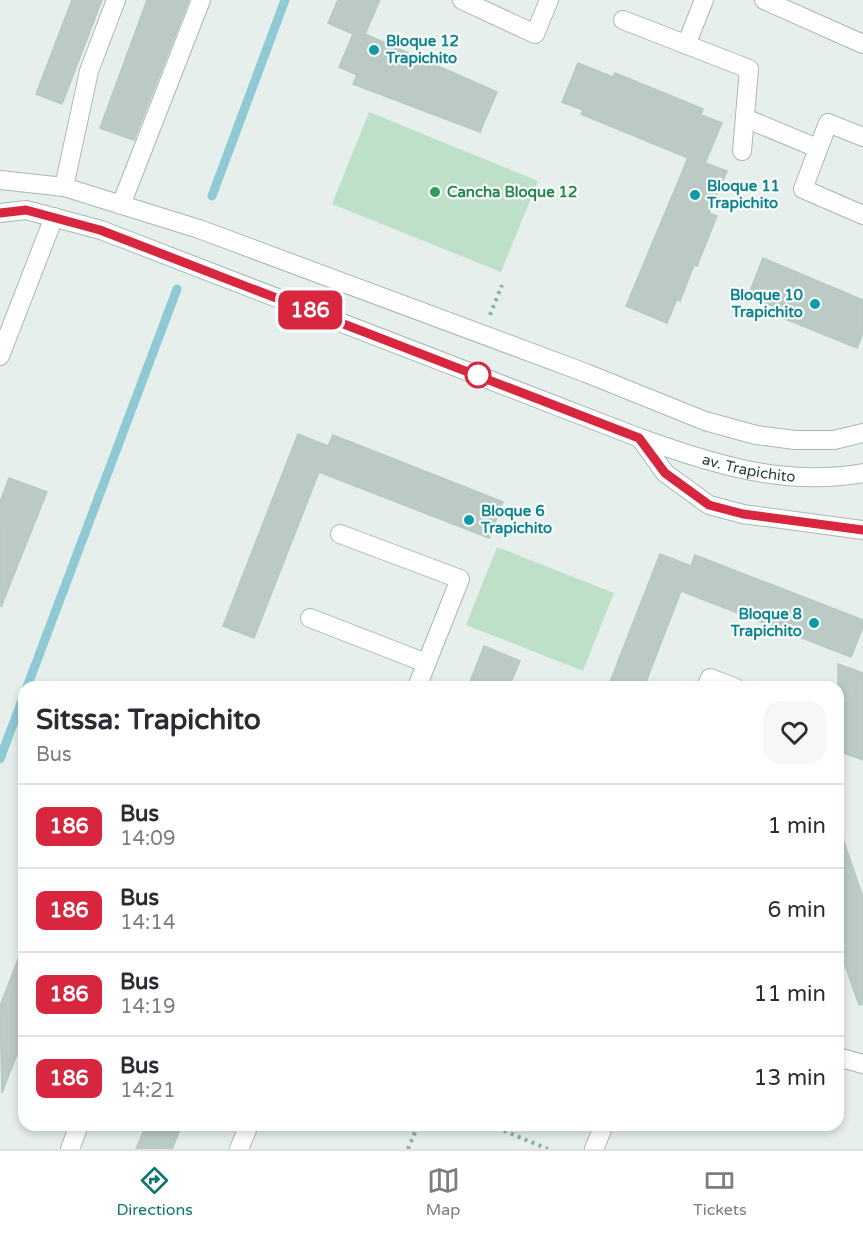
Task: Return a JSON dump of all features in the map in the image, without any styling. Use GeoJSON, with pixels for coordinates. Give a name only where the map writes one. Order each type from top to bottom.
{"type":"FeatureCollection","features":[{"type":"Feature","properties":{"kind":"street"},"geometry":{"type":"LineString","coordinates":[[64,187],[89,71],[116,0]]}},
{"type":"Feature","properties":{"kind":"street"},"geometry":{"type":"LineString","coordinates":[[121,205],[201,0]]}},
{"type":"Feature","properties":{"kind":"street"},"geometry":{"type":"LineString","coordinates":[[462,0],[535,33],[549,0]]}},
{"type":"Feature","properties":{"kind":"street"},"geometry":{"type":"LineString","coordinates":[[686,45],[705,0]]}},
{"type":"Feature","properties":{"kind":"street"},"geometry":{"type":"LineString","coordinates":[[764,0],[863,44]]}},
{"type":"Feature","properties":{"kind":"street"},"geometry":{"type":"LineString","coordinates":[[623,20],[749,69],[742,151]]}},
{"type":"Feature","properties":{"kind":"street"},"geometry":{"type":"LineString","coordinates":[[745,118],[817,148]]}},
{"type":"Feature","properties":{"kind":"street"},"geometry":{"type":"LineString","coordinates":[[863,137],[828,123],[803,189],[863,215]]}},
{"type":"Feature","properties":{"kind":"street"},"geometry":{"type":"LineString","coordinates":[[0,180],[64,187],[198,229],[482,334],[705,421],[756,435],[795,440],[834,440],[863,433]]}},
{"type":"Feature","properties":{"kind":"street","name":"av. Trapichito"},"geometry":{"type":"LineString","coordinates":[[0,213],[26,210],[118,237],[639,438],[715,465],[756,474],[798,479],[863,473]]}},
{"type":"Feature","properties":{"kind":"street"},"geometry":{"type":"LineString","coordinates":[[0,356],[54,217]]}},
{"type":"Feature","properties":{"kind":"street"},"geometry":{"type":"LineString","coordinates":[[639,438],[665,473],[709,505],[743,514],[863,530]]}},
{"type":"Feature","properties":{"kind":"street"},"geometry":{"type":"LineString","coordinates":[[340,534],[460,579],[419,681]]}},
{"type":"Feature","properties":{"kind":"street"},"geometry":{"type":"LineString","coordinates":[[310,618],[426,663]]}},
{"type":"Feature","properties":{"kind":"street"},"geometry":{"type":"LineString","coordinates":[[844,1059],[863,1064]]}},
{"type":"Feature","properties":{"kind":"street"},"geometry":{"type":"LineString","coordinates":[[70,1149],[77,1131]]}},
{"type":"Feature","properties":{"kind":"street"},"geometry":{"type":"LineString","coordinates":[[239,1149],[246,1131]]}},
{"type":"Feature","properties":{"kind":"street"},"geometry":{"type":"LineString","coordinates":[[594,1149],[602,1131]]}},
{"type":"Feature","properties":{"kind":"path"},"geometry":{"type":"LineString","coordinates":[[482,334],[502,285]]}},
{"type":"Feature","properties":{"kind":"path"},"geometry":{"type":"LineString","coordinates":[[408,1149],[416,1131]]}},
{"type":"Feature","properties":{"kind":"path"},"geometry":{"type":"LineString","coordinates":[[504,1131],[548,1149]]}},
{"type":"Feature","properties":{"kind":"green space","name":"Cancha Bloque 12"},"geometry":{"type":"Polygon","coordinates":[[[369,112],[538,181],[501,272],[332,204],[369,112]]]}},
{"type":"Feature","properties":{"kind":"green space"},"geometry":{"type":"Polygon","coordinates":[[[497,547],[614,593],[583,671],[466,625],[497,547]]]}},
{"type":"Feature","properties":{"kind":"building"},"geometry":{"type":"Polygon","coordinates":[[[72,0],[102,0],[62,104],[36,94],[72,0]]]}},
{"type":"Feature","properties":{"kind":"building"},"geometry":{"type":"Polygon","coordinates":[[[147,0],[189,0],[134,140],[100,128],[147,0]]]}},
{"type":"Feature","properties":{"kind":"building","name":"Bloque 12 Trapichito"},"geometry":{"type":"Polygon","coordinates":[[[338,0],[380,0],[365,34],[497,92],[480,132],[353,84],[357,75],[339,67],[353,34],[328,23],[338,0]]]}},
{"type":"Feature","properties":{"kind":"building","name":"Bloque 11 Trapichito"},"geometry":{"type":"Polygon","coordinates":[[[578,63],[613,77],[615,73],[703,109],[701,115],[722,123],[705,163],[727,171],[709,213],[717,216],[697,266],[694,265],[680,301],[677,299],[667,323],[626,306],[688,158],[581,114],[583,110],[562,102],[578,63]]]}},
{"type":"Feature","properties":{"kind":"building","name":"Bloque 10 Trapichito"},"geometry":{"type":"Polygon","coordinates":[[[763,258],[863,300],[863,333],[857,348],[773,314],[775,307],[748,296],[763,258]]]}},
{"type":"Feature","properties":{"kind":"building","name":"Bloque 6 Trapichito"},"geometry":{"type":"Polygon","coordinates":[[[298,434],[328,446],[333,435],[503,502],[489,538],[319,472],[254,638],[223,626],[298,434]]]}},
{"type":"Feature","properties":{"kind":"building"},"geometry":{"type":"Polygon","coordinates":[[[9,478],[47,492],[1,607],[0,502],[9,478]]]}},
{"type":"Feature","properties":{"kind":"building","name":"Bloque 8 Trapichito"},"geometry":{"type":"Polygon","coordinates":[[[660,554],[691,566],[695,555],[863,620],[863,627],[851,657],[681,591],[646,681],[610,681],[660,554]]]}},
{"type":"Feature","properties":{"kind":"building"},"geometry":{"type":"Polygon","coordinates":[[[484,646],[520,661],[512,681],[470,681],[484,646]]]}},
{"type":"Feature","properties":{"kind":"building"},"geometry":{"type":"Polygon","coordinates":[[[838,664],[863,673],[863,760],[844,753],[844,681],[838,681],[838,664]]]}},
{"type":"Feature","properties":{"kind":"building"},"geometry":{"type":"Polygon","coordinates":[[[844,842],[863,897],[863,1004],[859,1005],[844,962],[844,842]]]}},
{"type":"Feature","properties":{"kind":"building"},"geometry":{"type":"Polygon","coordinates":[[[18,959],[18,1052],[2,1093],[0,1006],[18,959]]]}},
{"type":"Feature","properties":{"kind":"building"},"geometry":{"type":"Polygon","coordinates":[[[144,1131],[180,1131],[172,1149],[136,1149],[144,1131]]]}},
{"type":"Feature","properties":{"kind":"waterway"},"geometry":{"type":"LineString","coordinates":[[212,196],[285,0]]}},
{"type":"Feature","properties":{"kind":"waterway"},"geometry":{"type":"LineString","coordinates":[[29,681],[177,289]]}},
{"type":"Feature","properties":{"kind":"waterway"},"geometry":{"type":"LineString","coordinates":[[0,759],[18,711]]}},
{"type":"Feature","properties":{"kind":"bus line","name":"186"},"geometry":{"type":"LineString","coordinates":[[0,213],[26,210],[100,230],[639,438],[665,473],[709,505],[743,514],[863,530]]}},
{"type":"Feature","properties":{"kind":"place","name":"Bloque 12 Trapichito"},"geometry":{"type":"Point","coordinates":[374,50]}},
{"type":"Feature","properties":{"kind":"place","name":"Cancha Bloque 12"},"geometry":{"type":"Point","coordinates":[435,192]}},
{"type":"Feature","properties":{"kind":"place","name":"Bloque 11 Trapichito"},"geometry":{"type":"Point","coordinates":[695,195]}},
{"type":"Feature","properties":{"kind":"place","name":"Bloque 10 Trapichito"},"geometry":{"type":"Point","coordinates":[815,304]}},
{"type":"Feature","properties":{"kind":"place","name":"Bloque 6 Trapichito"},"geometry":{"type":"Point","coordinates":[469,520]}},
{"type":"Feature","properties":{"kind":"place","name":"Bloque 8 Trapichito"},"geometry":{"type":"Point","coordinates":[814,623]}}]}
